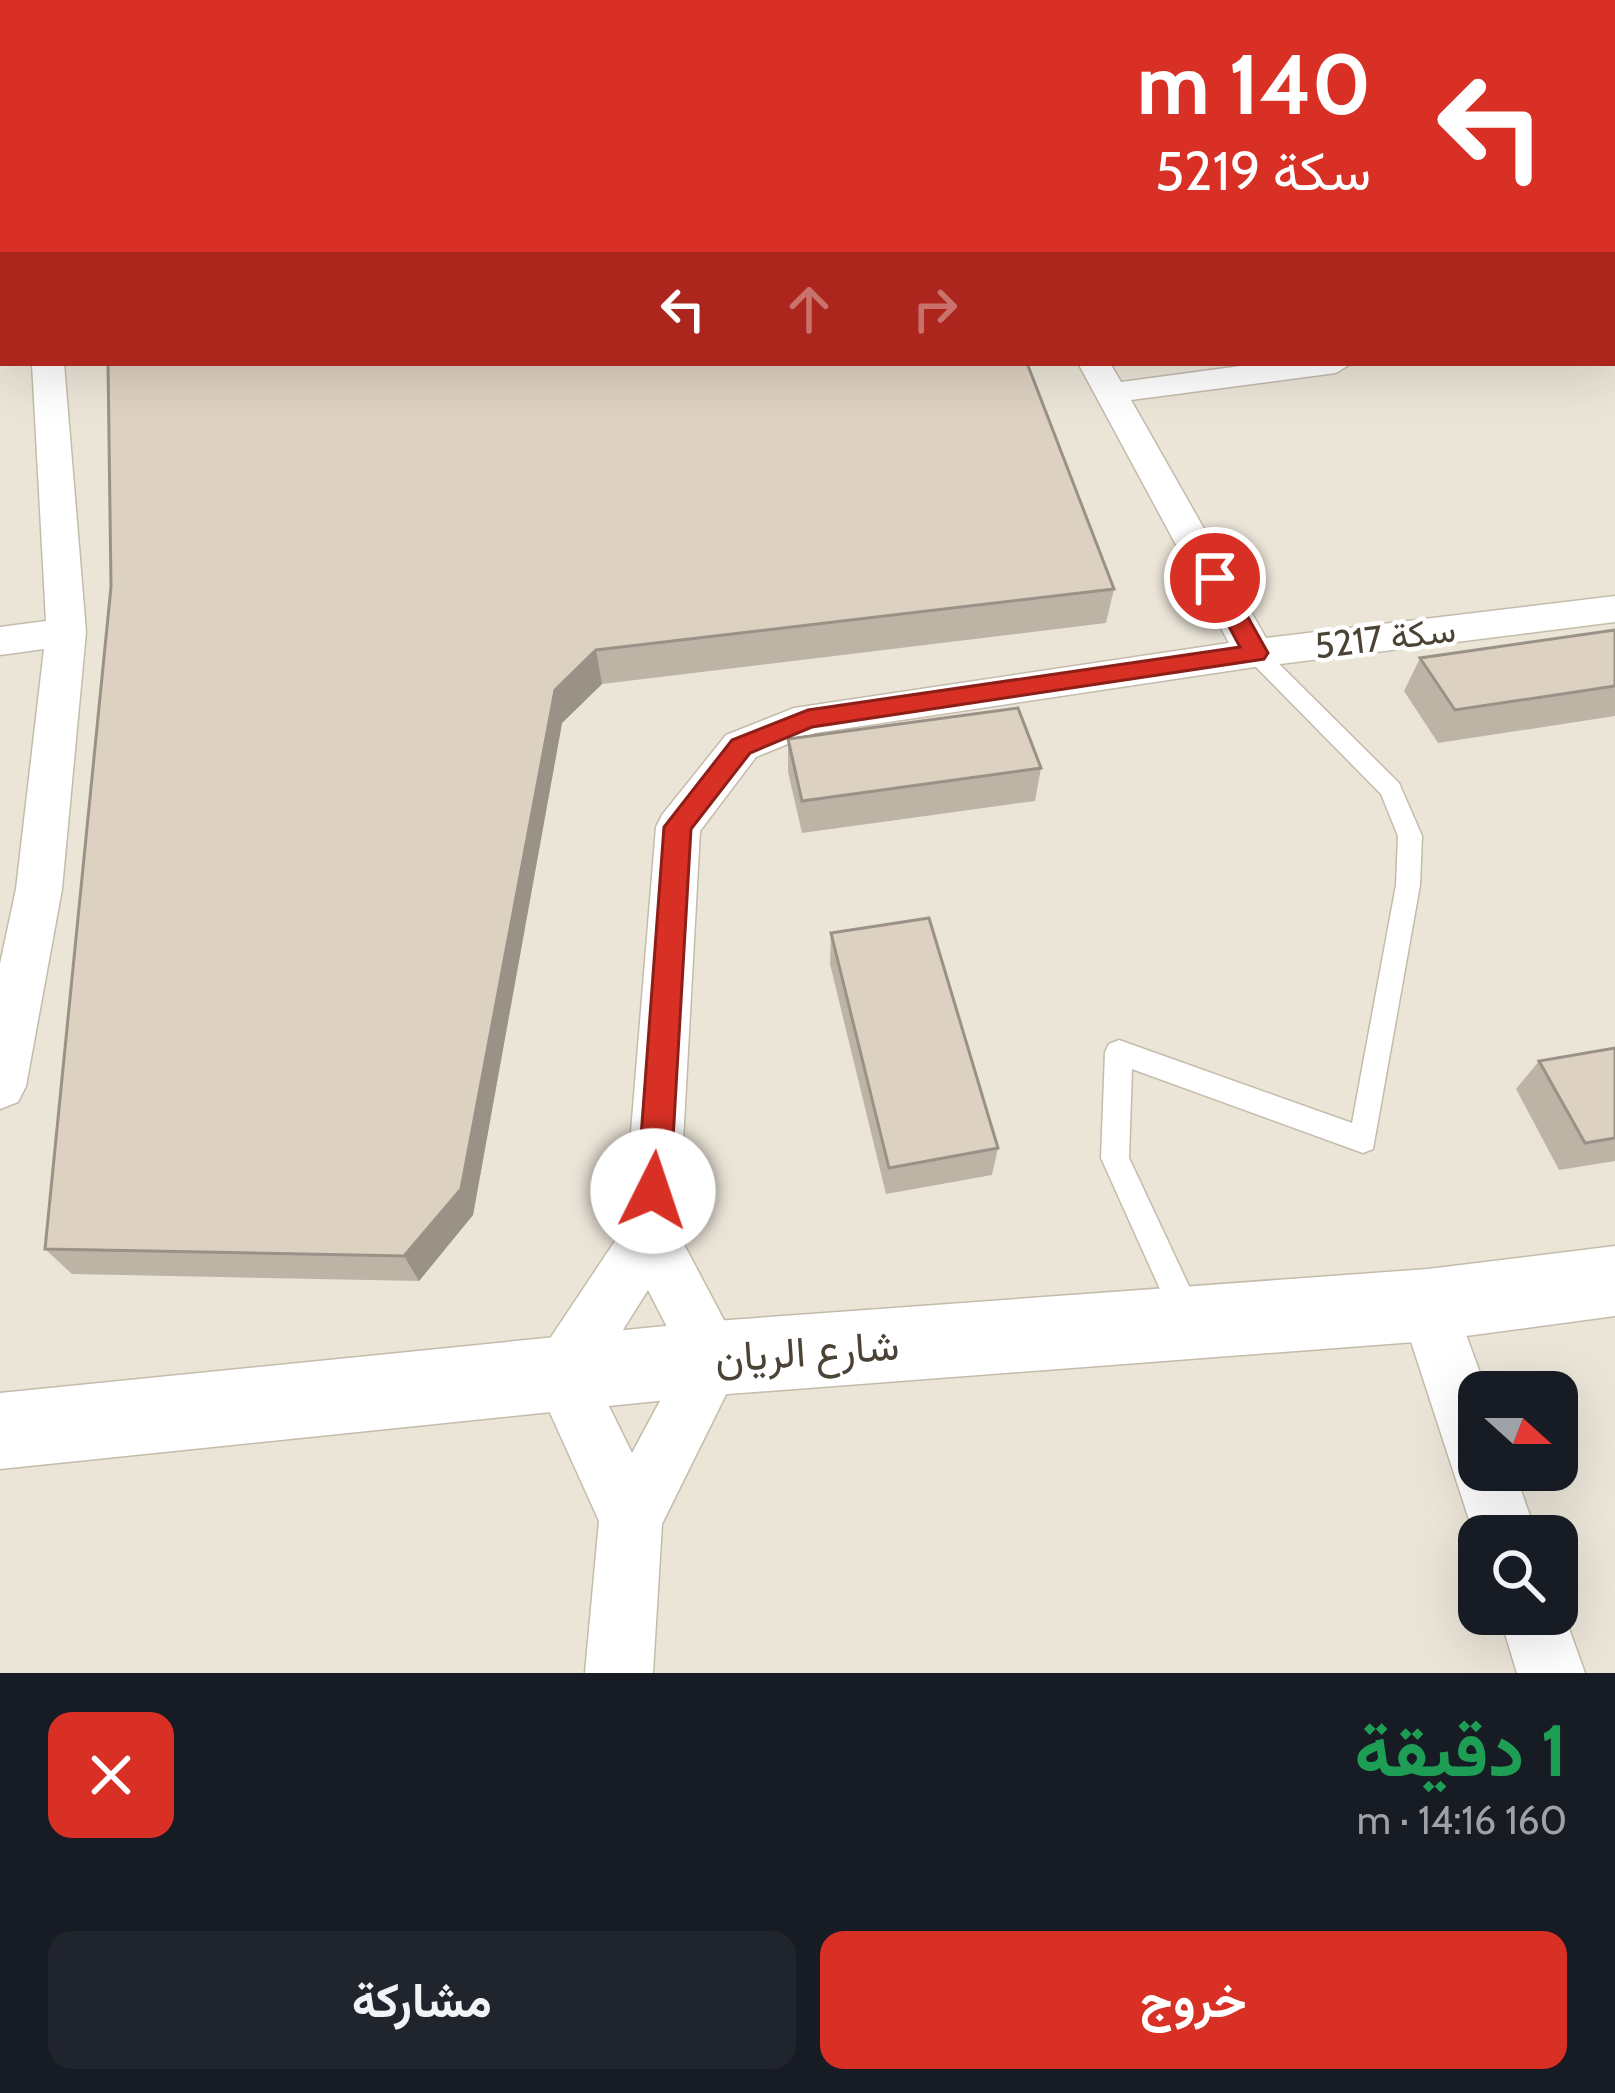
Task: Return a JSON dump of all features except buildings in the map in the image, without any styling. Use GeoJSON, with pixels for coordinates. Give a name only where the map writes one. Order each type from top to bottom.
{"type":"FeatureCollection","features":[{"type":"Feature","properties":{"kind":"street"},"geometry":{"type":"LineString","coordinates":[[0,1086],[39,889],[65,632],[48,366]]}},
{"type":"Feature","properties":{"kind":"street"},"geometry":{"type":"LineString","coordinates":[[1256,653],[1103,378],[1289,366]]}},
{"type":"Feature","properties":{"kind":"street","name":"سكة 5217"},"geometry":{"type":"LineString","coordinates":[[562,1373],[650,1237],[678,827],[741,746],[808,719],[1256,653],[1615,609]]}},
{"type":"Feature","properties":{"kind":"street"},"geometry":{"type":"LineString","coordinates":[[0,640],[65,632]]}},
{"type":"Feature","properties":{"kind":"street"},"geometry":{"type":"LineString","coordinates":[[619,1673],[632,1520],[715,1358],[650,1237]]}},
{"type":"Feature","properties":{"kind":"street","name":"شارع الريان"},"geometry":{"type":"LineString","coordinates":[[0,1431],[715,1358],[1427,1305],[1615,1281]]}},
{"type":"Feature","properties":{"kind":"street"},"geometry":{"type":"LineString","coordinates":[[1427,1305],[1458,1396]]}},
{"type":"Feature","properties":{"kind":"street"},"geometry":{"type":"LineString","coordinates":[[562,1373],[632,1520]]}},
{"type":"Feature","properties":{"kind":"street"},"geometry":{"type":"LineString","coordinates":[[1539,1635],[1551,1673]]}},
{"type":"Feature","properties":{"kind":"lane"},"geometry":{"type":"LineString","coordinates":[[1191,1322],[1114,1158],[1119,1052],[1363,1140],[1408,885],[1410,836],[1391,790],[1256,653]]}},
{"type":"Feature","properties":{"kind":"shaded area"},"geometry":{"type":"Polygon","coordinates":[[[0,366],[1615,366],[1615,1673],[0,1673],[0,366]]]}},
{"type":"Feature","properties":{"kind":"route"},"geometry":{"type":"LineString","coordinates":[[653,1191],[678,827],[741,746],[808,719],[1256,653],[1215,578]]}}]}
